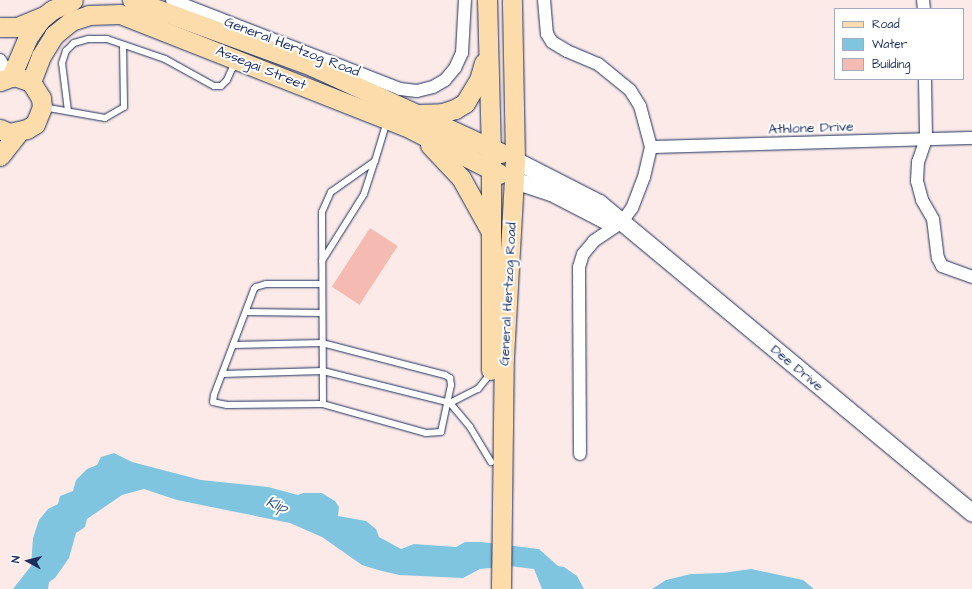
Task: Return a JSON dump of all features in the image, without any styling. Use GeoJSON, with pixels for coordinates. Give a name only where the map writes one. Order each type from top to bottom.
{"type":"FeatureCollection","features":[{"type":"Feature","properties":{"kind":"main road"},"geometry":{"type":"LineString","coordinates":[[0,27],[17,27],[46,15],[73,0]]}},
{"type":"Feature","properties":{"kind":"main road","name":"Assegai Street"},"geometry":{"type":"LineString","coordinates":[[132,0],[228,46]]}},
{"type":"Feature","properties":{"kind":"main road","name":"General Hertzog Road"},"geometry":{"type":"LineString","coordinates":[[487,0],[492,233],[491,462],[496,509],[501,589]]}},
{"type":"Feature","properties":{"kind":"main road","name":"General Hertzog Road"},"geometry":{"type":"LineString","coordinates":[[490,589],[496,509],[515,160],[512,0]]}},
{"type":"Feature","properties":{"kind":"main road","name":"Assegai Street"},"geometry":{"type":"LineString","coordinates":[[31,82],[41,56],[54,35],[71,21],[89,15],[106,13],[132,17],[228,46],[312,66],[386,109],[415,122],[491,148],[515,160]]}},
{"type":"Feature","properties":{"kind":"main road"},"geometry":{"type":"LineString","coordinates":[[0,156],[19,132],[35,124],[42,107],[37,89],[31,82],[23,78],[7,78],[28,37],[46,15]]}},
{"type":"Feature","properties":{"kind":"main road"},"geometry":{"type":"LineString","coordinates":[[487,37],[479,80],[465,103],[415,122],[461,178],[492,233]]}},
{"type":"Feature","properties":{"kind":"main road","name":"Assegai Street"},"geometry":{"type":"LineString","coordinates":[[415,122],[491,170],[514,180]]}},
{"type":"Feature","properties":{"kind":"main road"},"geometry":{"type":"LineString","coordinates":[[0,129],[19,132]]}},
{"type":"Feature","properties":{"kind":"street","name":"General Hertzog Road"},"geometry":{"type":"LineString","coordinates":[[172,0],[400,89],[417,91],[433,87],[445,80],[455,68],[462,53],[465,0]]}},
{"type":"Feature","properties":{"kind":"street"},"geometry":{"type":"LineString","coordinates":[[544,0],[547,34],[557,47],[598,64],[630,90],[640,106],[651,147],[644,177],[632,208],[622,222],[594,241],[583,254],[579,267],[580,454]]}},
{"type":"Feature","properties":{"kind":"street"},"geometry":{"type":"LineString","coordinates":[[0,60],[7,78]]}},
{"type":"Feature","properties":{"kind":"street"},"geometry":{"type":"LineString","coordinates":[[925,80],[926,139],[918,162],[917,181],[922,200],[933,219],[938,258],[942,266],[972,276]]}},
{"type":"Feature","properties":{"kind":"street","name":"Athlone Drive"},"geometry":{"type":"LineString","coordinates":[[651,147],[972,138]]}},
{"type":"Feature","properties":{"kind":"street","name":"Dee Drive"},"geometry":{"type":"LineString","coordinates":[[515,160],[599,203],[972,513]]}},
{"type":"Feature","properties":{"kind":"street"},"geometry":{"type":"LineString","coordinates":[[514,180],[551,192],[605,220],[622,222]]}},
{"type":"Feature","properties":{"kind":"lane"},"geometry":{"type":"LineString","coordinates":[[68,111],[62,74],[66,51],[74,43],[88,39],[103,39],[123,45],[165,59],[214,86],[221,86],[227,80],[232,69],[228,46]]}},
{"type":"Feature","properties":{"kind":"lane"},"geometry":{"type":"LineString","coordinates":[[42,107],[105,118],[124,107],[123,45]]}},
{"type":"Feature","properties":{"kind":"lane"},"geometry":{"type":"LineString","coordinates":[[322,261],[364,194],[376,161],[386,109]]}},
{"type":"Feature","properties":{"kind":"lane"},"geometry":{"type":"LineString","coordinates":[[323,404],[322,212],[326,199],[331,192],[376,161]]}},
{"type":"Feature","properties":{"kind":"lane"},"geometry":{"type":"LineString","coordinates":[[233,345],[322,343],[445,375],[451,381],[449,403],[443,429],[432,434],[323,404],[217,405],[213,402],[213,398],[233,345],[258,285],[322,284]]}},
{"type":"Feature","properties":{"kind":"lane"},"geometry":{"type":"LineString","coordinates":[[246,312],[322,313]]}},
{"type":"Feature","properties":{"kind":"lane"},"geometry":{"type":"LineString","coordinates":[[222,374],[323,371],[449,403],[470,427],[491,462]]}},
{"type":"Feature","properties":{"kind":"lane"},"geometry":{"type":"LineString","coordinates":[[449,403],[478,389],[491,372]]}},
{"type":"Feature","properties":{"kind":"water","name":"Klip"},"geometry":{"type":"Polygon","coordinates":[[[114,453],[132,462],[201,480],[268,487],[298,495],[303,493],[322,493],[335,501],[339,507],[338,516],[366,521],[376,529],[379,537],[401,549],[414,544],[456,547],[465,542],[481,542],[539,549],[558,566],[564,567],[577,576],[584,589],[542,589],[534,569],[510,566],[480,569],[463,578],[399,575],[362,565],[322,537],[290,523],[177,500],[144,489],[122,495],[87,519],[85,527],[76,533],[69,558],[55,578],[49,582],[48,589],[13,589],[31,566],[33,538],[39,520],[48,509],[58,504],[60,496],[73,491],[76,480],[87,469],[97,465],[101,457],[114,453]]]}},
{"type":"Feature","properties":{"kind":"water"},"geometry":{"type":"Polygon","coordinates":[[[751,569],[803,580],[814,589],[652,589],[666,580],[691,574],[723,573],[751,569]]]}},
{"type":"Feature","properties":{"kind":"building"},"geometry":{"type":"Polygon","coordinates":[[[370,228],[398,246],[360,305],[332,287],[370,228]]]}}]}
